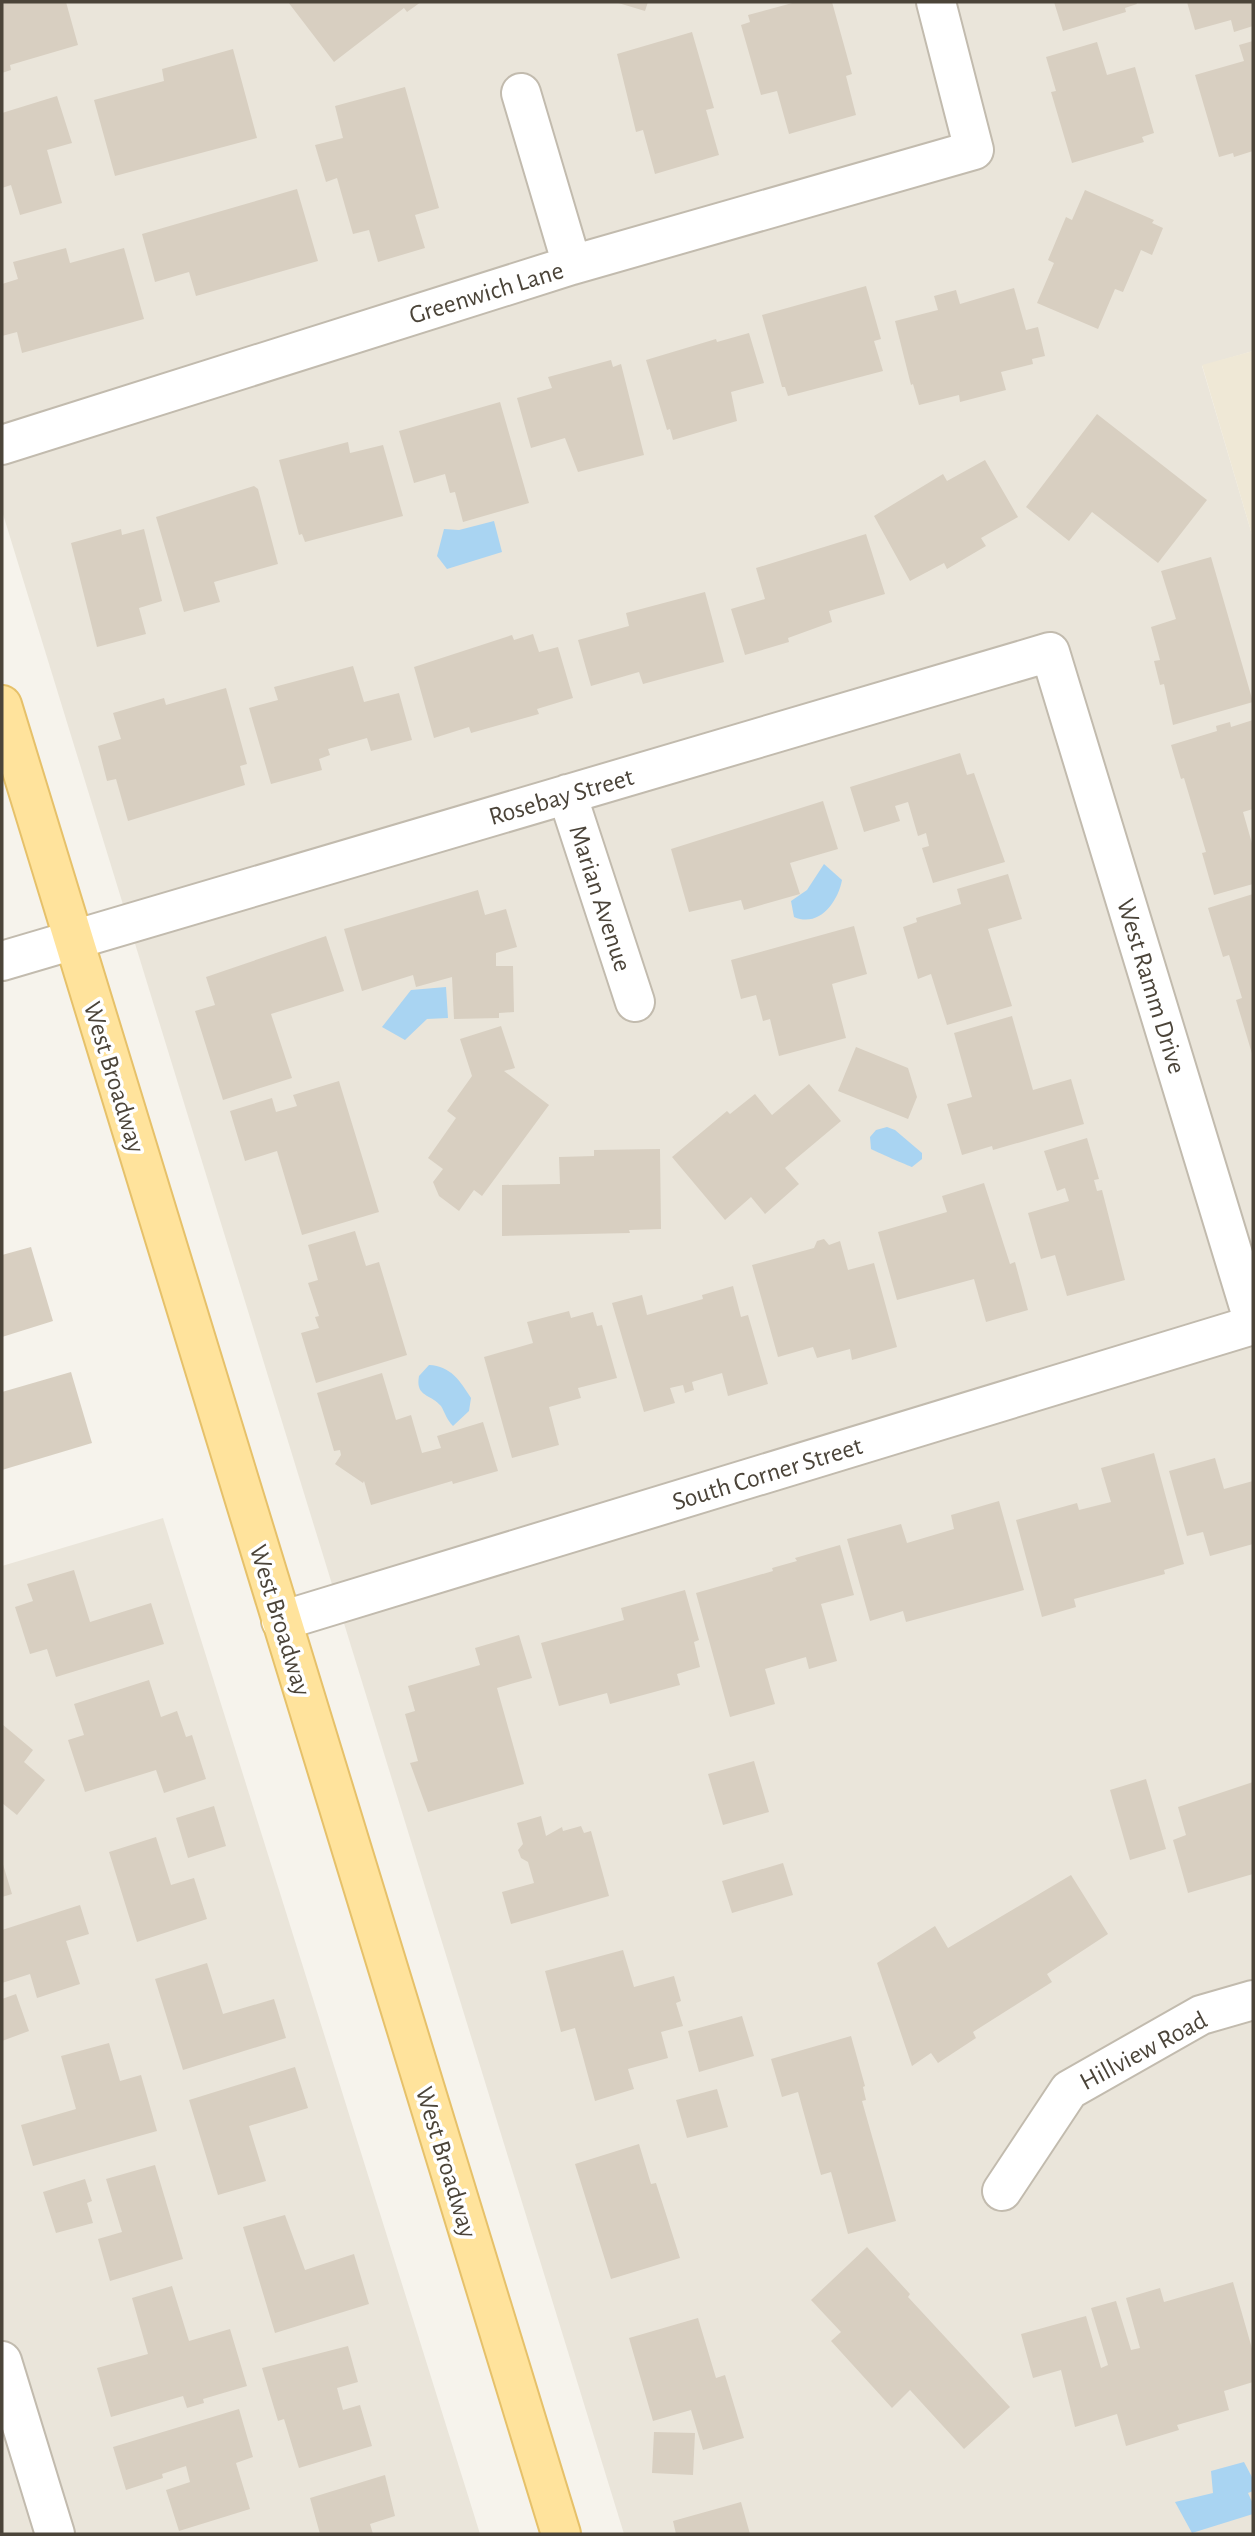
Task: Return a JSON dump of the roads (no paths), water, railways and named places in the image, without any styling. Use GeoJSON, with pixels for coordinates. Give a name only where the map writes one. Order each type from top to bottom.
{"type":"FeatureCollection","features":[{"type":"Feature","properties":{"kind":"main road","name":"West Broadway"},"geometry":{"type":"LineString","coordinates":[[2,705],[561,2534]]}},
{"type":"Feature","properties":{"kind":"street","name":"Greenwich Lane"},"geometry":{"type":"LineString","coordinates":[[2,445],[572,265],[974,150],[936,2]]}},
{"type":"Feature","properties":{"kind":"street"},"geometry":{"type":"LineString","coordinates":[[520,93],[572,265]]}},
{"type":"Feature","properties":{"kind":"street","name":"Rosebay Street"},"geometry":{"type":"LineString","coordinates":[[2,961],[1050,652]]}},
{"type":"Feature","properties":{"kind":"street","name":"West Ramm Drive"},"geometry":{"type":"LineString","coordinates":[[1050,652],[1253,1323]]}},
{"type":"Feature","properties":{"kind":"street","name":"Marian Avenue"},"geometry":{"type":"LineString","coordinates":[[567,794],[635,1002]]}},
{"type":"Feature","properties":{"kind":"street","name":"South Corner Street"},"geometry":{"type":"LineString","coordinates":[[281,1621],[1253,1323]]}},
{"type":"Feature","properties":{"kind":"street","name":"Hillview Road"},"geometry":{"type":"LineString","coordinates":[[1002,2191],[1069,2090],[1201,2015],[1253,2000]]}},
{"type":"Feature","properties":{"kind":"street"},"geometry":{"type":"LineString","coordinates":[[2,2361],[55,2534]]}},
{"type":"Feature","properties":{"kind":"water"},"geometry":{"type":"Polygon","coordinates":[[[494,521],[502,552],[447,569],[437,556],[444,529],[459,530],[494,521]]]}},
{"type":"Feature","properties":{"kind":"water"},"geometry":{"type":"Polygon","coordinates":[[[824,864],[842,880],[836,897],[819,916],[811,919],[794,917],[791,901],[807,890],[824,864]]]}},
{"type":"Feature","properties":{"kind":"water"},"geometry":{"type":"Polygon","coordinates":[[[446,987],[448,1018],[427,1019],[405,1040],[382,1027],[411,990],[446,987]]]}},
{"type":"Feature","properties":{"kind":"water"},"geometry":{"type":"Polygon","coordinates":[[[887,1127],[895,1130],[922,1153],[922,1159],[912,1167],[871,1149],[870,1137],[876,1130],[887,1127]]]}},
{"type":"Feature","properties":{"kind":"water"},"geometry":{"type":"Polygon","coordinates":[[[429,1365],[449,1371],[471,1398],[469,1411],[453,1426],[441,1406],[419,1388],[419,1376],[429,1365]]]}},
{"type":"Feature","properties":{"kind":"water"},"geometry":{"type":"Polygon","coordinates":[[[1244,2462],[1253,2479],[1253,2491],[1248,2493],[1253,2504],[1253,2514],[1192,2533],[1175,2502],[1213,2493],[1211,2471],[1244,2462]]]}}]}
